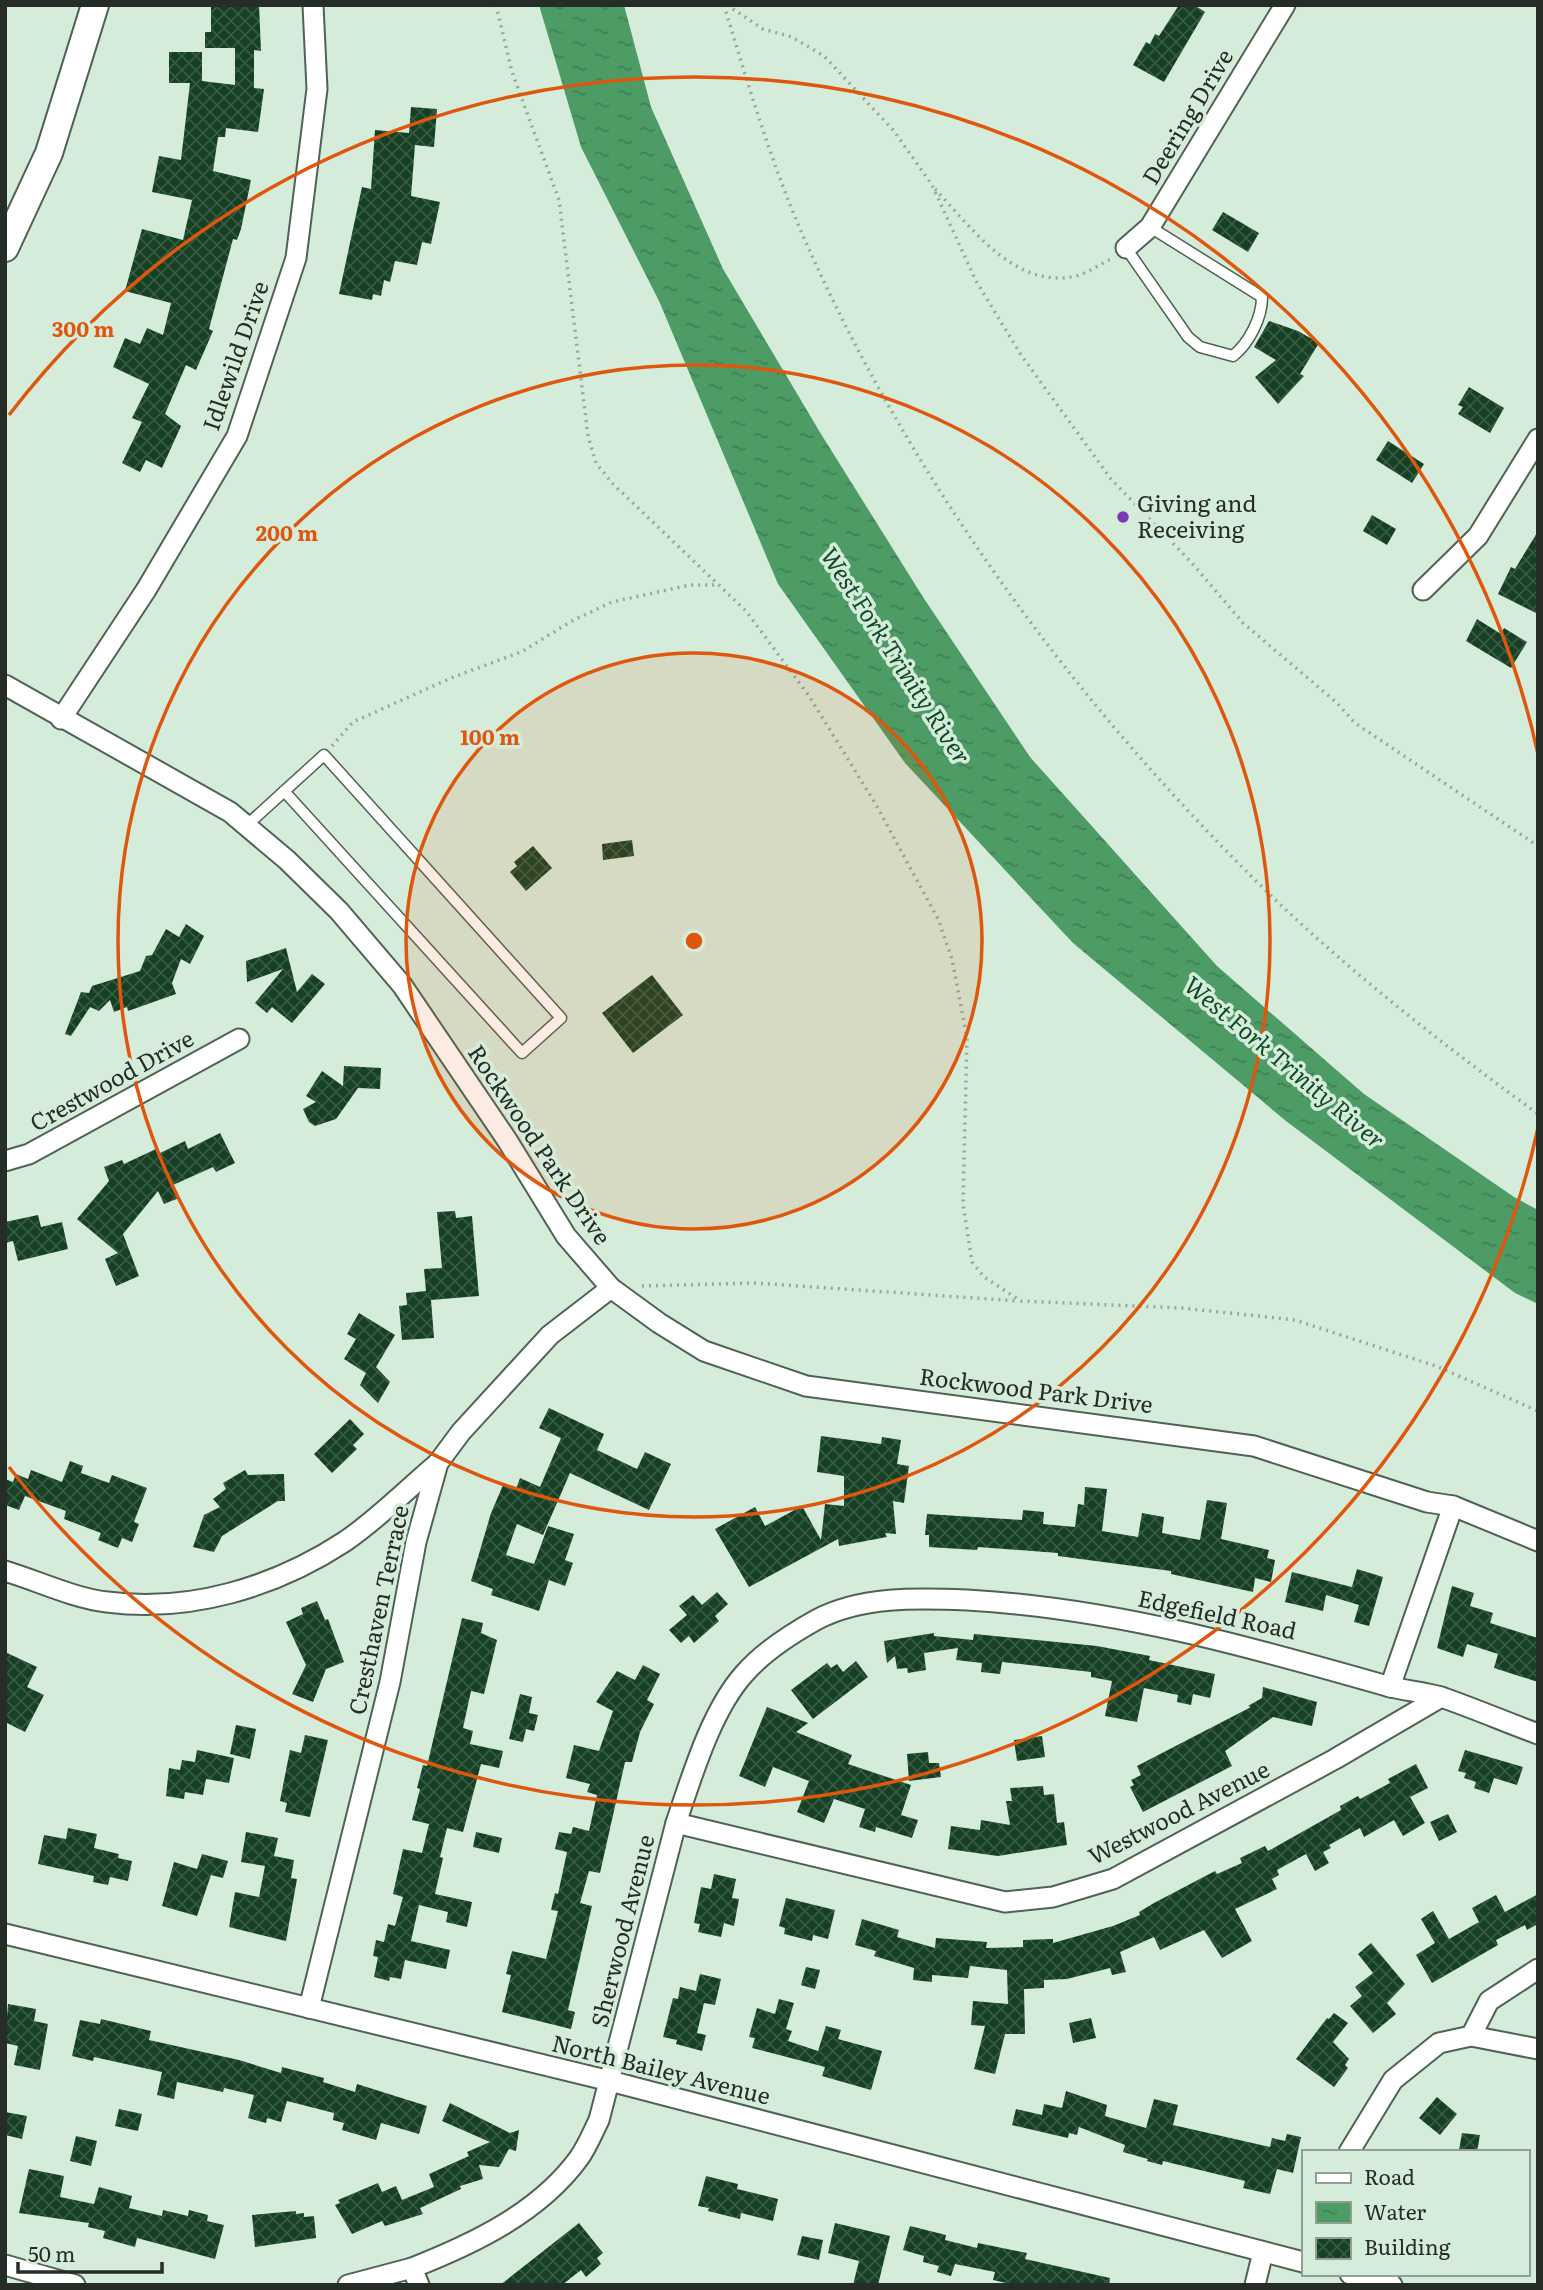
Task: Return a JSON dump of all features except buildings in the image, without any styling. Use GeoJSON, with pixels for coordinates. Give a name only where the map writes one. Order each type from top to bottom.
{"type":"FeatureCollection","features":[{"type":"Feature","properties":{"kind":"main road"},"geometry":{"type":"LineString","coordinates":[[5,248],[49,153],[95,5]]}},
{"type":"Feature","properties":{"kind":"street","name":"Idlewild Drive"},"geometry":{"type":"LineString","coordinates":[[61,719],[146,590],[237,436],[296,258],[317,89],[313,5]]}},
{"type":"Feature","properties":{"kind":"street","name":"Deering Drive"},"geometry":{"type":"LineString","coordinates":[[1126,248],[1150,227],[1285,5]]}},
{"type":"Feature","properties":{"kind":"street"},"geometry":{"type":"LineString","coordinates":[[1423,590],[1478,537],[1538,439]]}},
{"type":"Feature","properties":{"kind":"street","name":"Rockwood Park Drive"},"geometry":{"type":"LineString","coordinates":[[5,685],[230,812],[339,911],[402,985],[507,1140],[566,1236],[611,1288],[704,1351],[806,1386],[1254,1446],[1427,1502],[1452,1506],[1538,1541]]}},
{"type":"Feature","properties":{"kind":"street","name":"Crestwood Drive"},"geometry":{"type":"LineString","coordinates":[[5,1161],[29,1154],[239,1039]]}},
{"type":"Feature","properties":{"kind":"street","name":"Cresthaven Terrace"},"geometry":{"type":"LineString","coordinates":[[309,2008],[390,1682],[416,1542],[438,1463],[469,1423],[550,1335],[611,1288]]}},
{"type":"Feature","properties":{"kind":"street"},"geometry":{"type":"LineString","coordinates":[[5,1571],[106,1602],[165,1604],[223,1596],[271,1581],[345,1541],[438,1463]]}},
{"type":"Feature","properties":{"kind":"street"},"geometry":{"type":"LineString","coordinates":[[1390,1687],[1452,1506]]}},
{"type":"Feature","properties":{"kind":"street","name":"Edgefield Road"},"geometry":{"type":"LineString","coordinates":[[875,1602],[920,1598],[1036,1604],[1186,1631],[1298,1658],[1390,1687],[1441,1697],[1538,1734]]}},
{"type":"Feature","properties":{"kind":"street","name":"Sherwood Avenue"},"geometry":{"type":"LineString","coordinates":[[348,2285],[416,2276],[531,2207],[578,2159],[599,2120],[676,1823],[691,1777],[725,1700],[744,1673],[777,1645],[818,1619],[875,1602]]}},
{"type":"Feature","properties":{"kind":"street","name":"Westwood Avenue"},"geometry":{"type":"LineString","coordinates":[[676,1823],[1005,1902],[1053,1897],[1113,1879],[1335,1759],[1441,1697]]}},
{"type":"Feature","properties":{"kind":"street","name":"North Bailey Avenue"},"geometry":{"type":"LineString","coordinates":[[5,1934],[610,2081],[1302,2262]]}},
{"type":"Feature","properties":{"kind":"street"},"geometry":{"type":"LineString","coordinates":[[1471,2036],[1489,2001],[1538,1969]]}},
{"type":"Feature","properties":{"kind":"street"},"geometry":{"type":"LineString","coordinates":[[1350,2150],[1393,2080],[1439,2043],[1471,2036],[1538,2049]]}},
{"type":"Feature","properties":{"kind":"street"},"geometry":{"type":"LineString","coordinates":[[1255,2285],[1263,2252]]}},
{"type":"Feature","properties":{"kind":"street"},"geometry":{"type":"LineString","coordinates":[[5,2265],[75,2285]]}},
{"type":"Feature","properties":{"kind":"street"},"geometry":{"type":"LineString","coordinates":[[1358,2276],[1392,2285]]}},
{"type":"Feature","properties":{"kind":"lane"},"geometry":{"type":"LineString","coordinates":[[1126,248],[1188,337],[1200,347],[1214,353],[1233,356],[1259,316],[1262,297],[1150,227]]}},
{"type":"Feature","properties":{"kind":"lane"},"geometry":{"type":"LineString","coordinates":[[246,826],[284,791],[324,755],[561,1017],[522,1053],[284,791]]}},
{"type":"Feature","properties":{"kind":"path"},"geometry":{"type":"LineString","coordinates":[[496,5],[512,72],[559,200],[588,436],[596,463],[613,484],[746,611],[809,696],[875,803],[938,919],[952,959],[967,1038],[963,1204],[967,1242],[972,1262],[984,1277],[1021,1301]]}},
{"type":"Feature","properties":{"kind":"path"},"geometry":{"type":"LineString","coordinates":[[725,5],[762,29],[792,37],[824,56],[894,131],[932,185],[991,248],[1010,263],[1036,275],[1055,278],[1079,275],[1126,248]]}},
{"type":"Feature","properties":{"kind":"path"},"geometry":{"type":"LineString","coordinates":[[725,5],[765,137],[810,250],[892,415],[1013,599],[1136,753],[1251,876],[1343,960],[1474,1068],[1538,1114]]}},
{"type":"Feature","properties":{"kind":"path"},"geometry":{"type":"LineString","coordinates":[[932,185],[981,290],[1021,355],[1111,479],[1191,562],[1243,623],[1336,702],[1355,723],[1538,846]]}},
{"type":"Feature","properties":{"kind":"path"},"geometry":{"type":"LineString","coordinates":[[324,755],[353,722],[451,678],[521,652],[572,621],[612,602],[690,585],[719,586]]}},
{"type":"Feature","properties":{"kind":"path"},"geometry":{"type":"LineString","coordinates":[[611,1288],[755,1283],[1021,1301],[1182,1308],[1296,1320],[1436,1366],[1538,1410]]}},
{"type":"Feature","properties":{"kind":"water","name":"West Fork Trinity River"},"geometry":{"type":"Polygon","coordinates":[[[539,5],[624,5],[651,107],[723,269],[821,434],[923,597],[1030,757],[1217,966],[1364,1094],[1514,1197],[1538,1210],[1538,1304],[1515,1293],[1286,1121],[1073,943],[905,763],[778,584],[659,301],[581,147],[539,5]]]}},
{"type":"Feature","properties":{"kind":"place","name":"Giving and Receiving"},"geometry":{"type":"Point","coordinates":[1123,517]}}]}
